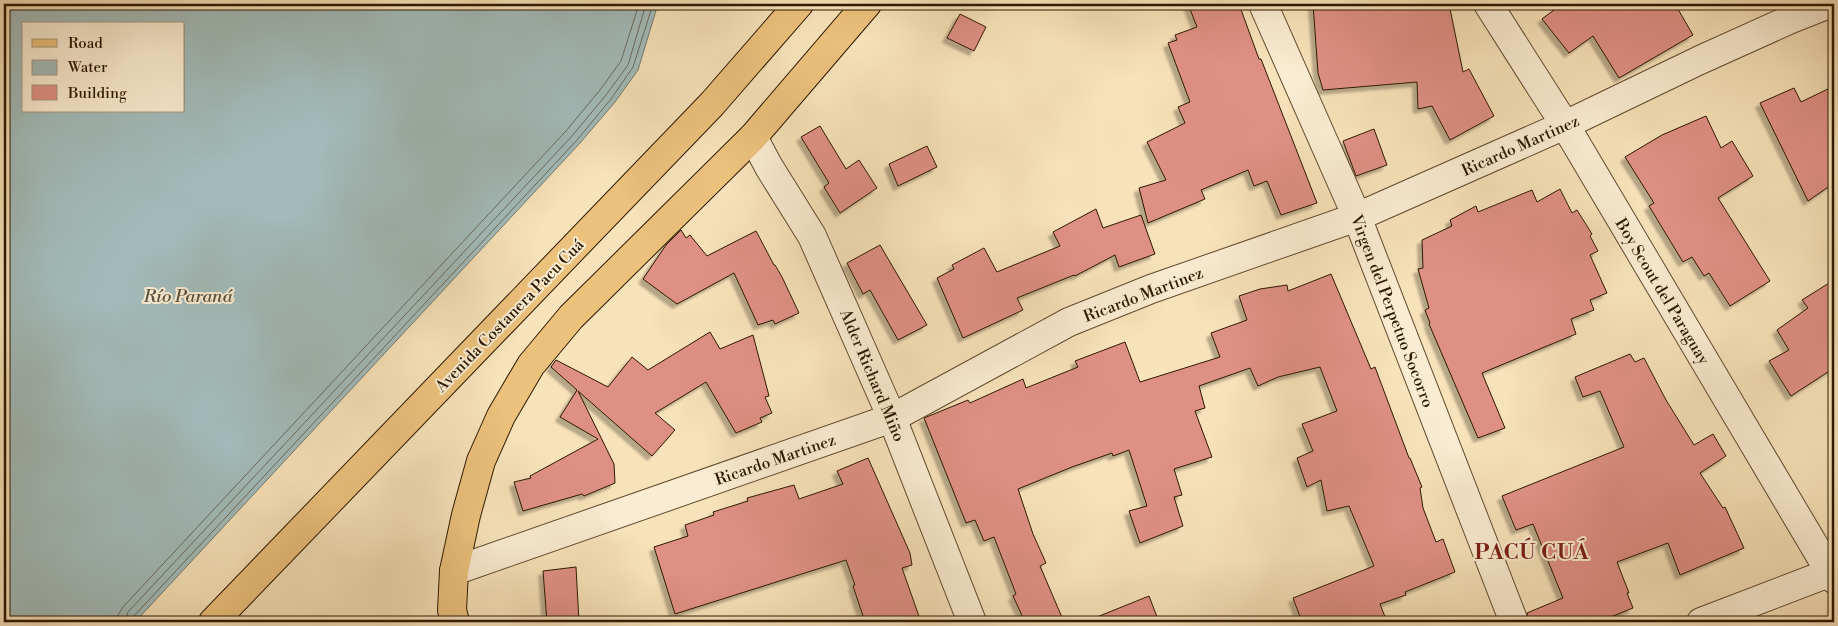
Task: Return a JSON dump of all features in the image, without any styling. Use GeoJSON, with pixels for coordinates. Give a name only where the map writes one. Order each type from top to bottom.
{"type":"FeatureCollection","features":[{"type":"Feature","properties":{"kind":"main road","name":"Avenida Costanera Pacu Cuá"},"geometry":{"type":"LineString","coordinates":[[214,622],[712,104],[800,4]]}},
{"type":"Feature","properties":{"kind":"main road"},"geometry":{"type":"LineString","coordinates":[[455,622],[452,610],[454,571],[466,515],[481,461],[501,416],[532,365],[571,317],[753,137],[867,4]]}},
{"type":"Feature","properties":{"kind":"street","name":"Virgen del Perpetuo Socorro"},"geometry":{"type":"LineString","coordinates":[[1263,4],[1357,217],[1514,622]]}},
{"type":"Feature","properties":{"kind":"street","name":"Boy Scout del Paraguay"},"geometry":{"type":"LineString","coordinates":[[1488,4],[1564,126],[1833,574]]}},
{"type":"Feature","properties":{"kind":"street","name":"Ricardo Martinez"},"geometry":{"type":"LineString","coordinates":[[454,571],[892,418],[1069,322],[1151,289],[1357,217],[1564,126],[1700,60],[1829,4]]}},
{"type":"Feature","properties":{"kind":"street","name":"Alder Richard Miño"},"geometry":{"type":"LineString","coordinates":[[753,137],[769,167],[812,236],[892,418],[972,622]]}},
{"type":"Feature","properties":{"kind":"street"},"geometry":{"type":"LineString","coordinates":[[1701,622],[1833,574]]}},
{"type":"Feature","properties":{"kind":"water","name":"Río Paraná"},"geometry":{"type":"Polygon","coordinates":[[[4,4],[658,4],[638,70],[615,102],[580,143],[135,622],[4,622],[4,4]]]}},
{"type":"Feature","properties":{"kind":"building"},"geometry":{"type":"Polygon","coordinates":[[[1188,4],[1239,4],[1317,203],[1281,215],[1267,181],[1254,186],[1248,170],[1201,190],[1205,199],[1148,223],[1139,188],[1166,180],[1147,142],[1185,123],[1178,107],[1190,102],[1168,43],[1177,40],[1175,35],[1197,27],[1188,4]]]}},
{"type":"Feature","properties":{"kind":"building"},"geometry":{"type":"Polygon","coordinates":[[[1313,4],[1449,4],[1463,72],[1469,69],[1494,116],[1450,140],[1432,106],[1418,109],[1417,82],[1323,90],[1318,73],[1313,4]]]}},
{"type":"Feature","properties":{"kind":"building"},"geometry":{"type":"Polygon","coordinates":[[[1562,4],[1675,4],[1693,35],[1619,78],[1593,36],[1569,53],[1542,19],[1562,4]]]}},
{"type":"Feature","properties":{"kind":"building"},"geometry":{"type":"Polygon","coordinates":[[[960,14],[986,27],[974,51],[947,38],[960,14]]]}},
{"type":"Feature","properties":{"kind":"building"},"geometry":{"type":"Polygon","coordinates":[[[1834,86],[1834,183],[1808,201],[1760,103],[1794,88],[1801,102],[1834,86]]]}},
{"type":"Feature","properties":{"kind":"building"},"geometry":{"type":"Polygon","coordinates":[[[1706,116],[1721,148],[1732,141],[1753,176],[1718,198],[1770,281],[1730,306],[1709,273],[1704,276],[1692,257],[1683,262],[1649,206],[1654,203],[1625,157],[1662,135],[1706,116]]]}},
{"type":"Feature","properties":{"kind":"building"},"geometry":{"type":"Polygon","coordinates":[[[820,126],[846,169],[859,160],[877,188],[840,213],[824,187],[829,183],[801,137],[820,126]]]}},
{"type":"Feature","properties":{"kind":"building"},"geometry":{"type":"Polygon","coordinates":[[[1374,129],[1387,165],[1356,176],[1343,141],[1374,129]]]}},
{"type":"Feature","properties":{"kind":"building"},"geometry":{"type":"Polygon","coordinates":[[[927,146],[937,167],[898,186],[889,164],[927,146]]]}},
{"type":"Feature","properties":{"kind":"building"},"geometry":{"type":"Polygon","coordinates":[[[1560,189],[1572,213],[1577,210],[1592,234],[1590,236],[1598,251],[1590,255],[1607,293],[1590,300],[1594,310],[1571,319],[1576,334],[1482,373],[1505,428],[1478,438],[1429,324],[1425,310],[1429,308],[1418,269],[1423,268],[1422,240],[1452,226],[1450,220],[1476,206],[1478,212],[1532,190],[1537,202],[1560,189]]]}},
{"type":"Feature","properties":{"kind":"building"},"geometry":{"type":"Polygon","coordinates":[[[1096,209],[1103,228],[1141,215],[1155,254],[1119,267],[1115,255],[1075,276],[1017,298],[1023,310],[963,338],[937,278],[954,269],[952,265],[984,248],[997,272],[1060,246],[1053,232],[1096,209]]]}},
{"type":"Feature","properties":{"kind":"building"},"geometry":{"type":"Polygon","coordinates":[[[681,230],[686,238],[690,235],[707,256],[756,231],[782,277],[799,313],[775,324],[773,320],[758,325],[734,273],[677,304],[643,279],[666,245],[681,230]]]}},
{"type":"Feature","properties":{"kind":"building"},"geometry":{"type":"Polygon","coordinates":[[[880,245],[927,325],[898,340],[870,290],[863,294],[847,263],[880,245]]]}},
{"type":"Feature","properties":{"kind":"building"},"geometry":{"type":"Polygon","coordinates":[[[1331,274],[1371,369],[1375,367],[1409,458],[1422,487],[1420,488],[1423,508],[1436,542],[1443,539],[1455,572],[1405,592],[1406,595],[1380,604],[1387,622],[1302,622],[1293,598],[1374,566],[1349,506],[1327,511],[1321,480],[1307,487],[1297,458],[1313,451],[1302,424],[1337,411],[1320,367],[1278,377],[1258,386],[1250,368],[1199,386],[1205,408],[1195,411],[1212,457],[1174,469],[1182,495],[1174,497],[1183,526],[1140,543],[1129,511],[1147,506],[1129,450],[1113,456],[1112,453],[1072,467],[1018,489],[1033,534],[1046,563],[1040,566],[1064,622],[1025,622],[1013,596],[1016,594],[994,537],[984,541],[975,520],[966,523],[924,418],[968,400],[970,403],[1023,379],[1026,388],[1078,367],[1075,361],[1125,342],[1140,382],[1220,357],[1211,333],[1247,320],[1239,296],[1260,289],[1287,285],[1288,291],[1331,274]]]}},
{"type":"Feature","properties":{"kind":"building"},"geometry":{"type":"Polygon","coordinates":[[[1834,280],[1834,368],[1791,396],[1769,361],[1789,350],[1777,330],[1808,308],[1802,300],[1834,280]]]}},
{"type":"Feature","properties":{"kind":"building"},"geometry":{"type":"Polygon","coordinates":[[[710,332],[720,349],[753,335],[769,396],[765,397],[772,413],[760,418],[762,422],[736,433],[706,382],[655,413],[675,430],[652,456],[578,391],[614,464],[615,483],[584,496],[582,494],[523,511],[514,482],[531,478],[530,476],[598,439],[560,417],[577,390],[551,367],[556,360],[608,387],[632,357],[648,370],[710,332]]]}},
{"type":"Feature","properties":{"kind":"building"},"geometry":{"type":"Polygon","coordinates":[[[1630,354],[1635,362],[1644,358],[1666,400],[1694,445],[1713,434],[1726,456],[1700,473],[1723,508],[1725,507],[1744,548],[1680,575],[1668,543],[1617,562],[1633,608],[1598,622],[1529,622],[1527,613],[1563,598],[1533,524],[1516,530],[1502,496],[1624,447],[1600,391],[1583,397],[1575,377],[1630,354]]]}},
{"type":"Feature","properties":{"kind":"building"},"geometry":{"type":"Polygon","coordinates":[[[868,458],[910,553],[912,565],[902,568],[921,622],[865,622],[846,560],[675,614],[654,547],[688,536],[685,525],[714,515],[713,512],[748,501],[747,498],[794,485],[799,499],[843,484],[837,471],[868,458]]]}},
{"type":"Feature","properties":{"kind":"building"},"geometry":{"type":"Polygon","coordinates":[[[576,567],[579,622],[547,622],[543,571],[576,567]]]}},
{"type":"Feature","properties":{"kind":"building"},"geometry":{"type":"Polygon","coordinates":[[[1149,596],[1159,622],[1087,622],[1087,621],[1149,596]]]}},
{"type":"Feature","properties":{"kind":"district","name":"PACÚ CUÁ"},"geometry":{"type":"Point","coordinates":[1532,552]}}]}
